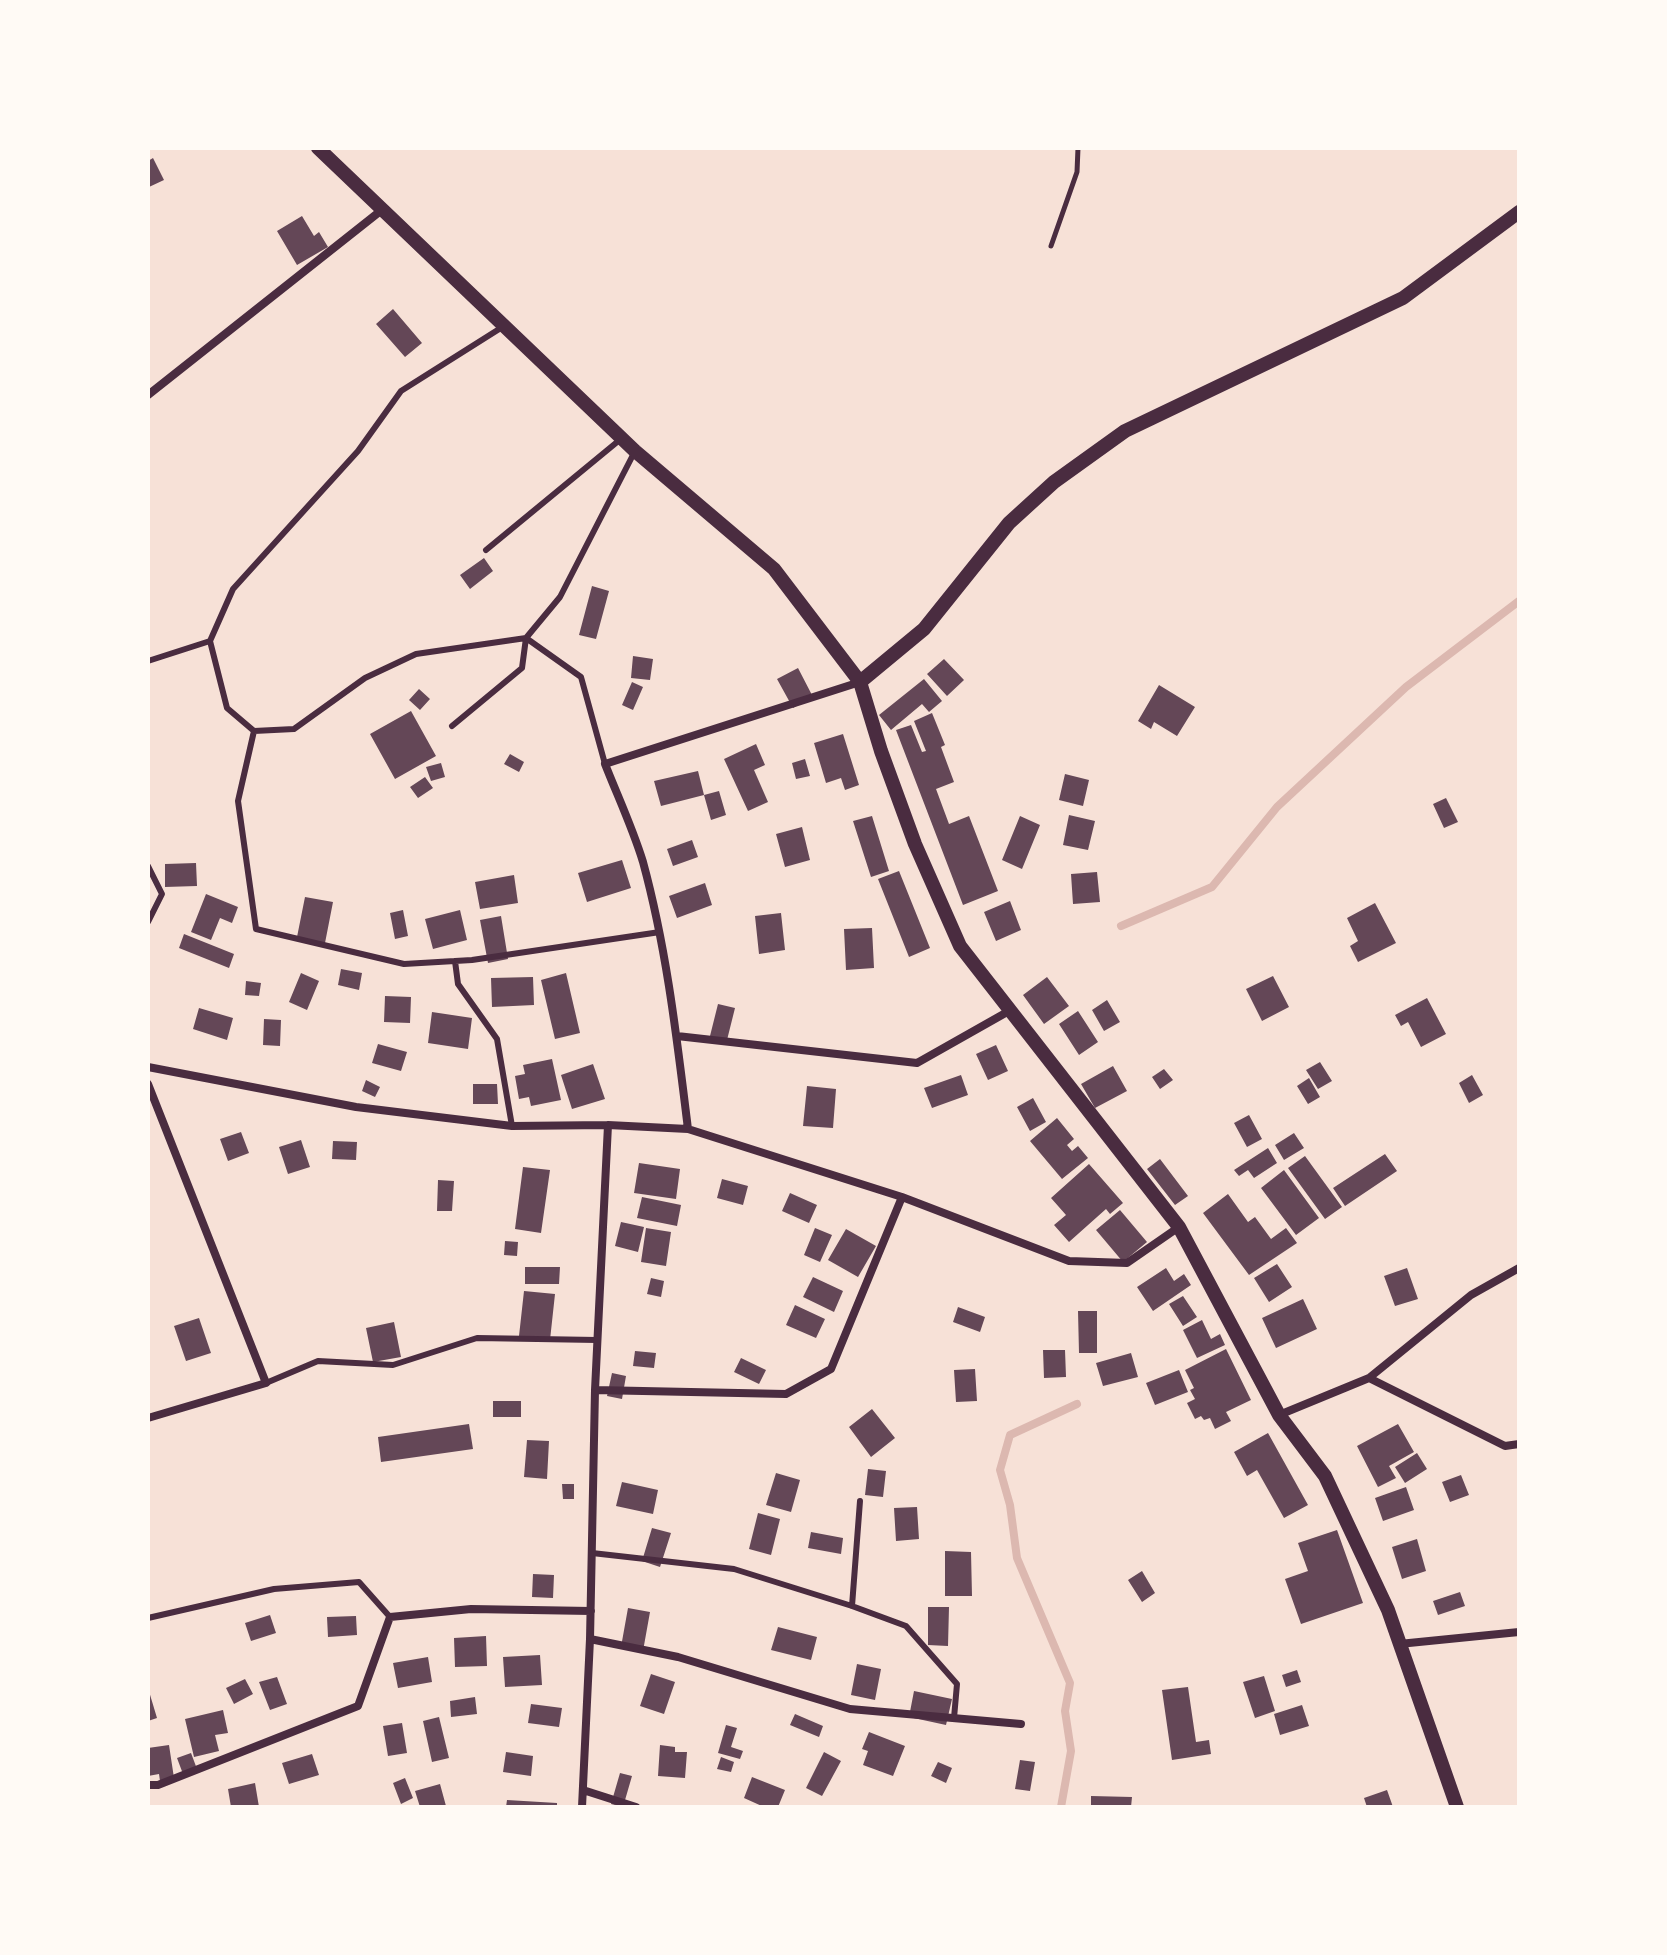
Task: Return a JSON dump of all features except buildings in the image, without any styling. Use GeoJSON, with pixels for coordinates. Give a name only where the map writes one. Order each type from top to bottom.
{"type":"FeatureCollection","features":[{"type":"Feature","properties":{"kind":"street"},"geometry":{"type":"LineString","coordinates":[[318,148],[635,451],[774,569],[860,682],[915,844],[960,946],[1179,1227],[1279,1415],[1325,1476],[1388,1610],[1457,1807]]}},
{"type":"Feature","properties":{"kind":"street"},"geometry":{"type":"LineString","coordinates":[[148,395],[383,209]]}},
{"type":"Feature","properties":{"kind":"street"},"geometry":{"type":"LineString","coordinates":[[688,1129],[660,932],[642,859],[605,764],[860,682],[924,629],[1009,523],[1054,482],[1113,439],[1403,298],[1519,212]]}},
{"type":"Feature","properties":{"kind":"street"},"geometry":{"type":"LineString","coordinates":[[677,1036],[917,1063],[1009,1011]]}},
{"type":"Feature","properties":{"kind":"street"},"geometry":{"type":"LineString","coordinates":[[148,1067],[356,1107],[512,1126],[608,1125],[688,1129],[902,1197],[1069,1261],[1127,1263],[1179,1227]]}},
{"type":"Feature","properties":{"kind":"street"},"geometry":{"type":"LineString","coordinates":[[148,1084],[266,1383],[148,1418]]}},
{"type":"Feature","properties":{"kind":"street"},"geometry":{"type":"LineString","coordinates":[[582,1807],[591,1611],[595,1390],[608,1125]]}},
{"type":"Feature","properties":{"kind":"street"},"geometry":{"type":"LineString","coordinates":[[595,1390],[786,1394],[831,1369],[902,1197]]}},
{"type":"Feature","properties":{"kind":"street"},"geometry":{"type":"LineString","coordinates":[[1279,1415],[1369,1378],[1471,1295],[1519,1268]]}},
{"type":"Feature","properties":{"kind":"street"},"geometry":{"type":"LineString","coordinates":[[1369,1378],[1505,1446],[1519,1444]]}},
{"type":"Feature","properties":{"kind":"street"},"geometry":{"type":"LineString","coordinates":[[148,1785],[158,1785],[358,1706],[390,1617],[471,1609],[591,1611]]}},
{"type":"Feature","properties":{"kind":"street"},"geometry":{"type":"LineString","coordinates":[[1399,1644],[1519,1632]]}},
{"type":"Feature","properties":{"kind":"street"},"geometry":{"type":"LineString","coordinates":[[590,1639],[678,1657],[850,1709],[1021,1724]]}},
{"type":"Feature","properties":{"kind":"street"},"geometry":{"type":"LineString","coordinates":[[583,1790],[636,1807]]}},
{"type":"Feature","properties":{"kind":"lane"},"geometry":{"type":"LineString","coordinates":[[504,326],[401,391],[358,451],[233,589],[210,641],[227,708],[254,731],[294,729],[365,678],[416,654],[526,638],[581,677],[605,764]]}},
{"type":"Feature","properties":{"kind":"lane"},"geometry":{"type":"LineString","coordinates":[[486,550],[622,438]]}},
{"type":"Feature","properties":{"kind":"lane"},"geometry":{"type":"LineString","coordinates":[[452,726],[522,668],[526,638],[560,597],[635,451]]}},
{"type":"Feature","properties":{"kind":"lane"},"geometry":{"type":"LineString","coordinates":[[148,661],[210,641]]}},
{"type":"Feature","properties":{"kind":"lane"},"geometry":{"type":"LineString","coordinates":[[254,731],[238,801],[256,929],[404,964],[455,961],[660,932]]}},
{"type":"Feature","properties":{"kind":"lane"},"geometry":{"type":"LineString","coordinates":[[148,866],[162,894],[148,922]]}},
{"type":"Feature","properties":{"kind":"lane"},"geometry":{"type":"LineString","coordinates":[[455,961],[458,984],[497,1039],[512,1126]]}},
{"type":"Feature","properties":{"kind":"lane"},"geometry":{"type":"LineString","coordinates":[[266,1383],[318,1361],[393,1365],[477,1338],[597,1340]]}},
{"type":"Feature","properties":{"kind":"lane"},"geometry":{"type":"LineString","coordinates":[[852,1606],[860,1501]]}},
{"type":"Feature","properties":{"kind":"lane"},"geometry":{"type":"LineString","coordinates":[[592,1553],[734,1569],[906,1626],[957,1684],[954,1718]]}},
{"type":"Feature","properties":{"kind":"lane"},"geometry":{"type":"LineString","coordinates":[[148,1618],[274,1589],[359,1582],[390,1617]]}},
{"type":"Feature","properties":{"kind":"path"},"geometry":{"type":"LineString","coordinates":[[1051,246],[1077,172],[1078,148]]}},
{"type":"Feature","properties":{"kind":"waterway"},"geometry":{"type":"LineString","coordinates":[[1121,926],[1212,887],[1277,807],[1406,687],[1519,601]]}},
{"type":"Feature","properties":{"kind":"waterway"},"geometry":{"type":"LineString","coordinates":[[1061,1807],[1071,1751],[1065,1711],[1070,1683],[1017,1558],[1010,1505],[1000,1470],[1010,1435],[1077,1404]]}}]}
